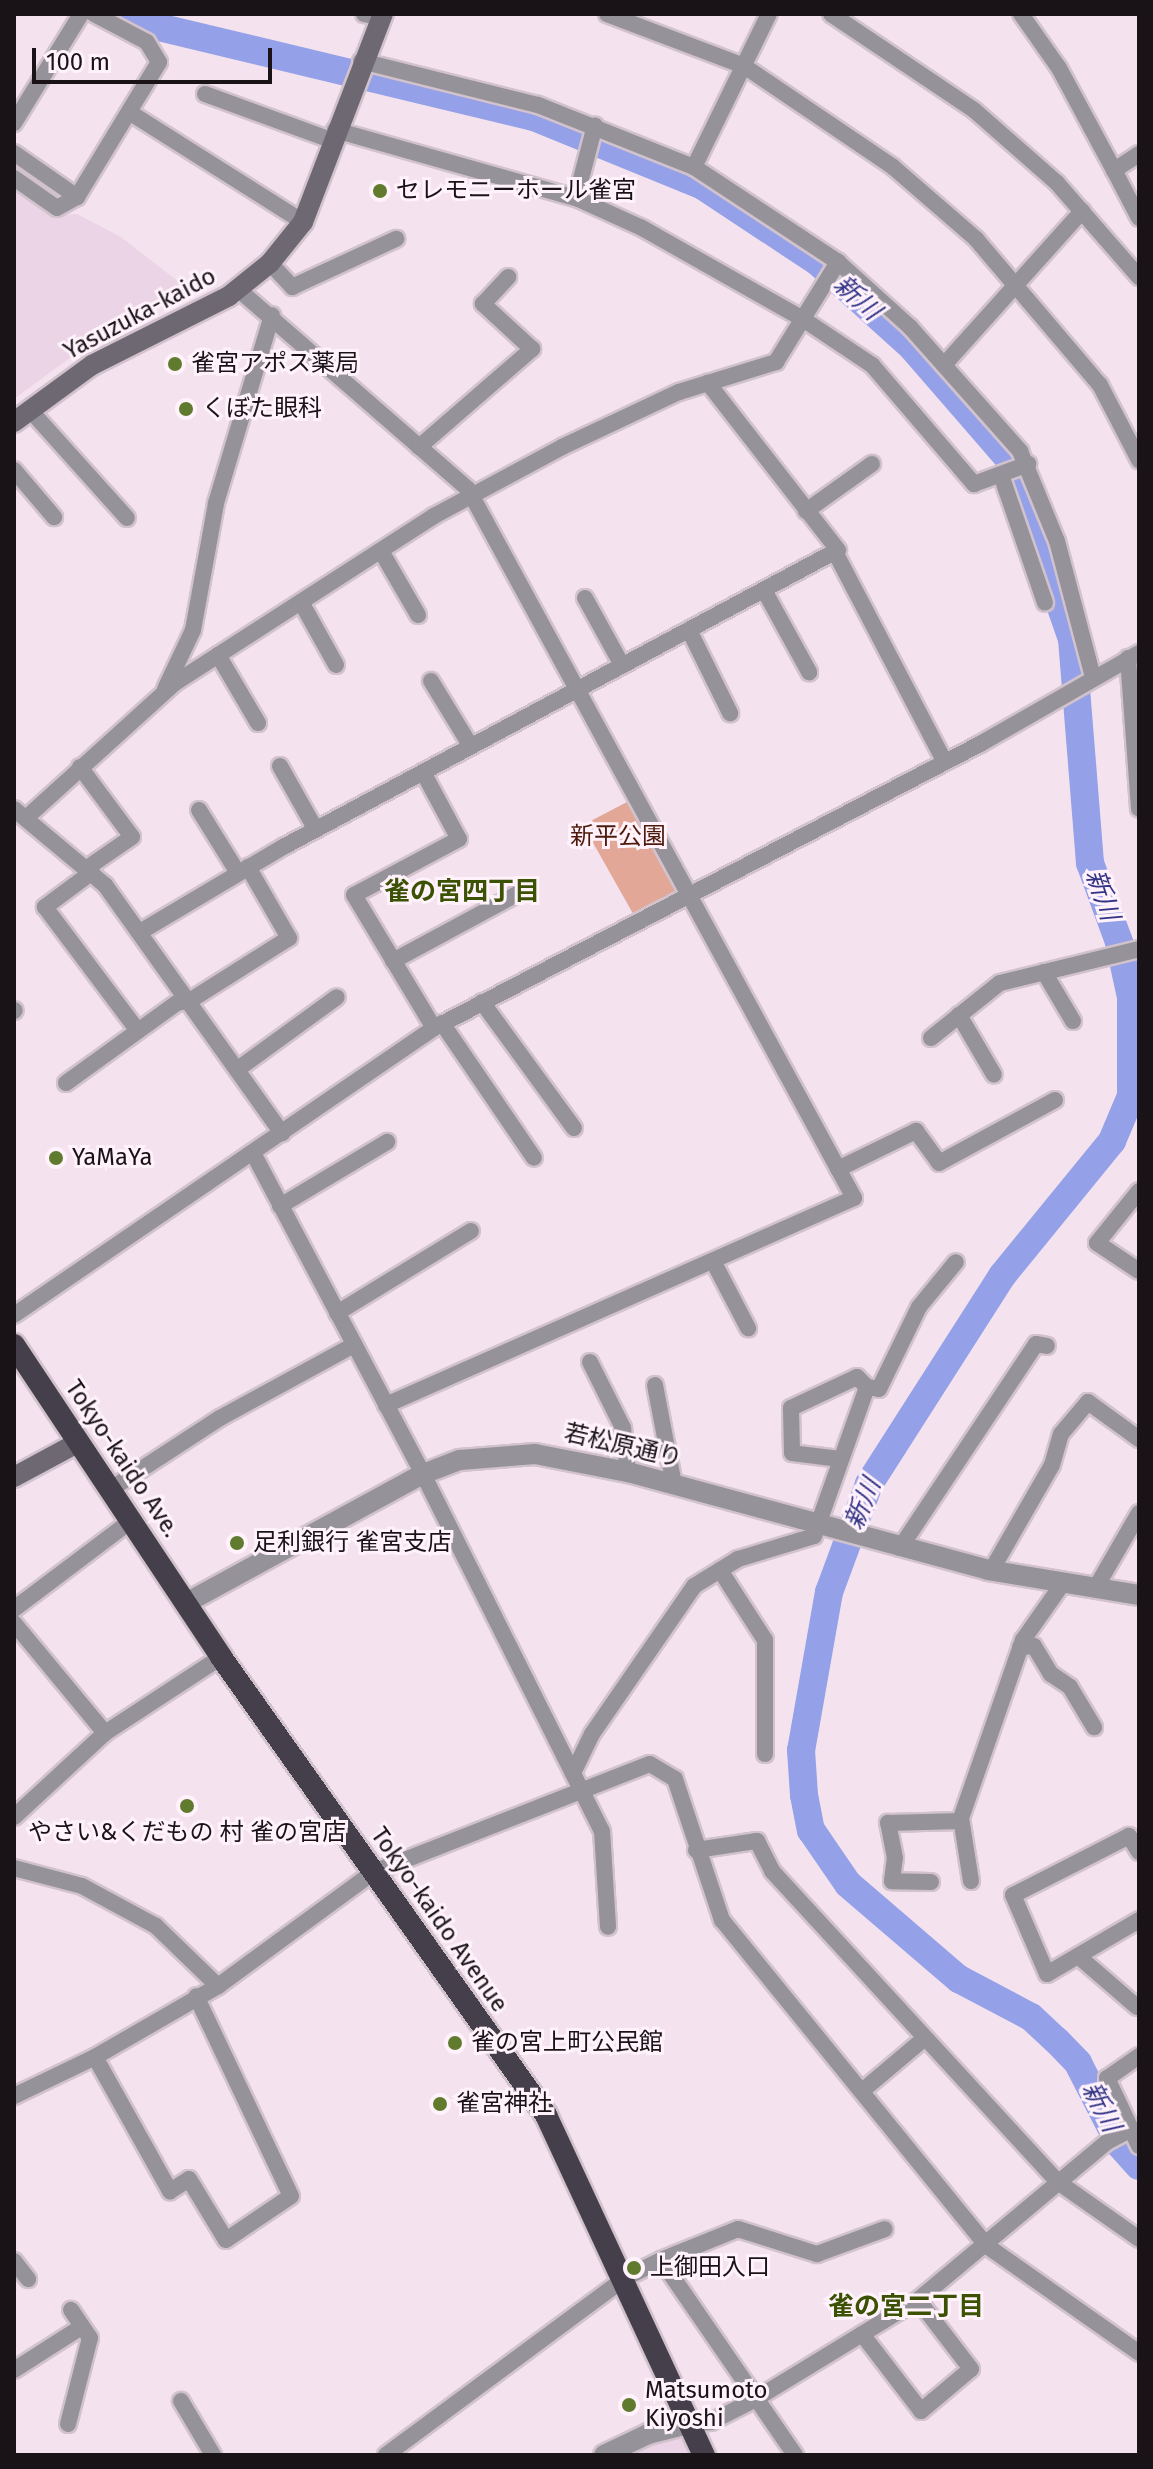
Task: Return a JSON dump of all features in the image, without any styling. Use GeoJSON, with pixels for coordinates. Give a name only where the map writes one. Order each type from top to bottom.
{"type":"FeatureCollection","features":[{"type":"Feature","properties":{"kind":"highway","name":"Tokyo-kaido Ave."},"geometry":{"type":"LineString","coordinates":[[14,1345],[186,1603]]}},
{"type":"Feature","properties":{"kind":"highway","name":"Tokyo-kaido Avenue"},"geometry":{"type":"LineString","coordinates":[[186,1603],[221,1657],[546,2115],[625,2278],[704,2455]]}},
{"type":"Feature","properties":{"kind":"main road","name":"Yasuzuka-kaido"},"geometry":{"type":"LineString","coordinates":[[22,416],[113,353],[239,290],[270,263],[303,222],[376,15]]}},
{"type":"Feature","properties":{"kind":"main road"},"geometry":{"type":"LineString","coordinates":[[14,1477],[79,1442]]}},
{"type":"Feature","properties":{"kind":"street"},"geometry":{"type":"LineString","coordinates":[[14,123],[81,14]]}},
{"type":"Feature","properties":{"kind":"street"},"geometry":{"type":"LineString","coordinates":[[14,178],[57,208],[77,197],[159,62],[156,51],[94,14]]}},
{"type":"Feature","properties":{"kind":"street"},"geometry":{"type":"LineString","coordinates":[[607,14],[744,66],[893,167],[976,239],[1100,385],[1139,460]]}},
{"type":"Feature","properties":{"kind":"street"},"geometry":{"type":"LineString","coordinates":[[694,167],[769,14]]}},
{"type":"Feature","properties":{"kind":"street"},"geometry":{"type":"LineString","coordinates":[[831,14],[944,87],[1082,211],[1139,277]]}},
{"type":"Feature","properties":{"kind":"street"},"geometry":{"type":"LineString","coordinates":[[1021,14],[1059,68],[1139,218]]}},
{"type":"Feature","properties":{"kind":"street"},"geometry":{"type":"LineString","coordinates":[[358,70],[593,134],[694,167],[910,327],[944,365],[1014,469],[1057,541],[1088,680]]}},
{"type":"Feature","properties":{"kind":"street"},"geometry":{"type":"LineString","coordinates":[[205,94],[333,135],[576,198],[642,228],[803,319],[872,365],[974,484],[1014,469]]}},
{"type":"Feature","properties":{"kind":"street"},"geometry":{"type":"LineString","coordinates":[[129,112],[303,222]]}},
{"type":"Feature","properties":{"kind":"street"},"geometry":{"type":"LineString","coordinates":[[576,198],[593,134]]}},
{"type":"Feature","properties":{"kind":"street"},"geometry":{"type":"LineString","coordinates":[[14,153],[77,197]]}},
{"type":"Feature","properties":{"kind":"street"},"geometry":{"type":"LineString","coordinates":[[1114,170],[1139,154]]}},
{"type":"Feature","properties":{"kind":"street"},"geometry":{"type":"LineString","coordinates":[[944,365],[1082,211]]}},
{"type":"Feature","properties":{"kind":"street"},"geometry":{"type":"LineString","coordinates":[[270,263],[292,287],[396,239]]}},
{"type":"Feature","properties":{"kind":"street"},"geometry":{"type":"LineString","coordinates":[[282,1133],[191,1000],[90,870],[18,813],[80,767],[164,691],[471,495],[617,420],[708,383],[776,362],[832,271]]}},
{"type":"Feature","properties":{"kind":"street"},"geometry":{"type":"LineString","coordinates":[[419,447],[532,349],[483,304],[508,277]]}},
{"type":"Feature","properties":{"kind":"street"},"geometry":{"type":"LineString","coordinates":[[239,290],[272,315],[471,495],[686,897],[854,1198],[386,1405]]}},
{"type":"Feature","properties":{"kind":"street"},"geometry":{"type":"LineString","coordinates":[[164,691],[193,630],[216,503],[272,315]]}},
{"type":"Feature","properties":{"kind":"street"},"geometry":{"type":"LineString","coordinates":[[708,383],[835,552],[945,762]]}},
{"type":"Feature","properties":{"kind":"street"},"geometry":{"type":"LineString","coordinates":[[22,416],[127,518]]}},
{"type":"Feature","properties":{"kind":"street"},"geometry":{"type":"LineString","coordinates":[[806,511],[872,464]]}},
{"type":"Feature","properties":{"kind":"street"},"geometry":{"type":"LineString","coordinates":[[1014,469],[1045,603]]}},
{"type":"Feature","properties":{"kind":"street"},"geometry":{"type":"LineString","coordinates":[[14,470],[54,517]]}},
{"type":"Feature","properties":{"kind":"street"},"geometry":{"type":"LineString","coordinates":[[381,551],[418,615]]}},
{"type":"Feature","properties":{"kind":"street"},"geometry":{"type":"LineString","coordinates":[[140,932],[243,870],[470,745],[835,552]]}},
{"type":"Feature","properties":{"kind":"street"},"geometry":{"type":"LineString","coordinates":[[764,590],[809,672]]}},
{"type":"Feature","properties":{"kind":"street"},"geometry":{"type":"LineString","coordinates":[[585,598],[622,665]]}},
{"type":"Feature","properties":{"kind":"street"},"geometry":{"type":"LineString","coordinates":[[301,602],[336,665]]}},
{"type":"Feature","properties":{"kind":"street"},"geometry":{"type":"LineString","coordinates":[[689,630],[730,713]]}},
{"type":"Feature","properties":{"kind":"street"},"geometry":{"type":"LineString","coordinates":[[218,655],[258,723]]}},
{"type":"Feature","properties":{"kind":"street"},"geometry":{"type":"LineString","coordinates":[[14,1315],[438,1025],[945,762],[1134,655],[1139,809]]}},
{"type":"Feature","properties":{"kind":"street"},"geometry":{"type":"LineString","coordinates":[[431,681],[470,745]]}},
{"type":"Feature","properties":{"kind":"street"},"geometry":{"type":"LineString","coordinates":[[280,766],[316,830]]}},
{"type":"Feature","properties":{"kind":"street"},"geometry":{"type":"LineString","coordinates":[[80,767],[132,837],[45,907],[138,1031]]}},
{"type":"Feature","properties":{"kind":"street"},"geometry":{"type":"LineString","coordinates":[[423,772],[459,839],[354,895],[393,961],[534,1158]]}},
{"type":"Feature","properties":{"kind":"street"},"geometry":{"type":"LineString","coordinates":[[66,1083],[177,1003],[191,1000],[289,938],[199,810]]}},
{"type":"Feature","properties":{"kind":"street"},"geometry":{"type":"LineString","coordinates":[[393,961],[519,893]]}},
{"type":"Feature","properties":{"kind":"street"},"geometry":{"type":"LineString","coordinates":[[931,1038],[1000,983],[1137,949]]}},
{"type":"Feature","properties":{"kind":"street"},"geometry":{"type":"LineString","coordinates":[[1044,972],[1073,1021]]}},
{"type":"Feature","properties":{"kind":"street"},"geometry":{"type":"LineString","coordinates":[[238,1069],[337,997]]}},
{"type":"Feature","properties":{"kind":"street"},"geometry":{"type":"LineString","coordinates":[[482,1002],[574,1128]]}},
{"type":"Feature","properties":{"kind":"street"},"geometry":{"type":"LineString","coordinates":[[959,1015],[994,1075]]}},
{"type":"Feature","properties":{"kind":"street"},"geometry":{"type":"LineString","coordinates":[[838,1169],[916,1131],[939,1163],[1055,1100]]}},
{"type":"Feature","properties":{"kind":"street"},"geometry":{"type":"LineString","coordinates":[[280,1206],[387,1142]]}},
{"type":"Feature","properties":{"kind":"street"},"geometry":{"type":"LineString","coordinates":[[253,1153],[423,1474],[602,1831],[608,1927]]}},
{"type":"Feature","properties":{"kind":"street"},"geometry":{"type":"LineString","coordinates":[[1139,1191],[1097,1243],[1139,1271]]}},
{"type":"Feature","properties":{"kind":"street"},"geometry":{"type":"LineString","coordinates":[[337,1313],[471,1231]]}},
{"type":"Feature","properties":{"kind":"street"},"geometry":{"type":"LineString","coordinates":[[713,1261],[748,1328]]}},
{"type":"Feature","properties":{"kind":"street"},"geometry":{"type":"LineString","coordinates":[[840,1459],[792,1453],[791,1408],[857,1377],[867,1387],[879,1389],[919,1307],[956,1262]]}},
{"type":"Feature","properties":{"kind":"street"},"geometry":{"type":"LineString","coordinates":[[1047,1346],[1036,1344],[900,1548],[991,1571],[1139,1595]]}},
{"type":"Feature","properties":{"kind":"street"},"geometry":{"type":"LineString","coordinates":[[111,1489],[220,1418],[354,1345]]}},
{"type":"Feature","properties":{"kind":"street"},"geometry":{"type":"LineString","coordinates":[[590,1362],[623,1428],[628,1472]]}},
{"type":"Feature","properties":{"kind":"street"},"geometry":{"type":"LineString","coordinates":[[655,1385],[674,1485]]}},
{"type":"Feature","properties":{"kind":"street"},"geometry":{"type":"LineString","coordinates":[[573,1773],[592,1734],[694,1586],[738,1559],[814,1536],[829,1528],[840,1459],[867,1387]]}},
{"type":"Feature","properties":{"kind":"street"},"geometry":{"type":"LineString","coordinates":[[991,1571],[1052,1465],[1061,1434],[1088,1402],[1139,1439]]}},
{"type":"Feature","properties":{"kind":"street","name":"若松原通り"},"geometry":{"type":"LineString","coordinates":[[186,1603],[423,1474],[472,1458],[535,1454],[628,1472],[900,1548]]}},
{"type":"Feature","properties":{"kind":"street"},"geometry":{"type":"LineString","coordinates":[[1095,1589],[1139,1513]]}},
{"type":"Feature","properties":{"kind":"street"},"geometry":{"type":"LineString","coordinates":[[14,1609],[132,1520]]}},
{"type":"Feature","properties":{"kind":"street"},"geometry":{"type":"LineString","coordinates":[[720,1570],[765,1640],[765,1754]]}},
{"type":"Feature","properties":{"kind":"street"},"geometry":{"type":"LineString","coordinates":[[971,1881],[961,1821],[1020,1647],[1063,1583]]}},
{"type":"Feature","properties":{"kind":"street"},"geometry":{"type":"LineString","coordinates":[[14,1623],[105,1733]]}},
{"type":"Feature","properties":{"kind":"street"},"geometry":{"type":"LineString","coordinates":[[1020,1647],[1034,1646],[1051,1674],[1070,1687],[1094,1727]]}},
{"type":"Feature","properties":{"kind":"street"},"geometry":{"type":"LineString","coordinates":[[14,1817],[105,1733],[221,1657]]}},
{"type":"Feature","properties":{"kind":"street"},"geometry":{"type":"LineString","coordinates":[[14,2096],[95,2057],[218,1986],[374,1872],[650,1764],[675,1779],[696,1850],[722,1920],[987,2246],[1139,2353]]}},
{"type":"Feature","properties":{"kind":"street"},"geometry":{"type":"LineString","coordinates":[[931,1882],[892,1881],[895,1858],[888,1823],[961,1821]]}},
{"type":"Feature","properties":{"kind":"street"},"geometry":{"type":"LineString","coordinates":[[1139,1852],[1129,1836],[1013,1895],[1047,1974],[1139,1920]]}},
{"type":"Feature","properties":{"kind":"street"},"geometry":{"type":"LineString","coordinates":[[696,1850],[757,1841],[772,1871],[1058,2182],[1139,2239]]}},
{"type":"Feature","properties":{"kind":"street"},"geometry":{"type":"LineString","coordinates":[[14,1868],[82,1886],[156,1926],[218,1986]]}},
{"type":"Feature","properties":{"kind":"street"},"geometry":{"type":"LineString","coordinates":[[1078,1956],[1137,2007]]}},
{"type":"Feature","properties":{"kind":"street"},"geometry":{"type":"LineString","coordinates":[[95,2057],[170,2191],[189,2179],[226,2240],[291,2196],[196,1996]]}},
{"type":"Feature","properties":{"kind":"street"},"geometry":{"type":"LineString","coordinates":[[862,2091],[925,2038]]}},
{"type":"Feature","properties":{"kind":"street"},"geometry":{"type":"LineString","coordinates":[[604,2455],[648,2434],[711,2422],[754,2400],[918,2300],[987,2246],[1058,2182],[1128,2139],[1107,2078],[1139,2056]]}},
{"type":"Feature","properties":{"kind":"street"},"geometry":{"type":"LineString","coordinates":[[386,2455],[625,2278],[661,2260],[738,2229],[817,2254],[885,2229]]}},
{"type":"Feature","properties":{"kind":"street"},"geometry":{"type":"LineString","coordinates":[[661,2260],[754,2400],[795,2455]]}},
{"type":"Feature","properties":{"kind":"street"},"geometry":{"type":"LineString","coordinates":[[14,2261],[28,2279]]}},
{"type":"Feature","properties":{"kind":"street"},"geometry":{"type":"LineString","coordinates":[[862,2334],[921,2411],[971,2369],[918,2300]]}},
{"type":"Feature","properties":{"kind":"street"},"geometry":{"type":"LineString","coordinates":[[68,2424],[90,2338],[80,2328],[71,2310]]}},
{"type":"Feature","properties":{"kind":"street"},"geometry":{"type":"LineString","coordinates":[[14,2370],[80,2328]]}},
{"type":"Feature","properties":{"kind":"street"},"geometry":{"type":"LineString","coordinates":[[181,2401],[213,2455]]}},
{"type":"Feature","properties":{"kind":"shaded area"},"geometry":{"type":"Polygon","coordinates":[[[14,185],[58,215],[77,214],[121,237],[184,286],[93,341],[14,399],[14,185]]]}},
{"type":"Feature","properties":{"kind":"shaded area"},"geometry":{"type":"Polygon","coordinates":[[[681,2433],[695,2455],[625,2455],[681,2433]]]}},
{"type":"Feature","properties":{"kind":"green space","name":"新平公園"},"geometry":{"type":"Polygon","coordinates":[[[627,802],[678,894],[636,919],[583,825],[627,802]]]}},
{"type":"Feature","properties":{"kind":"waterway","name":"新川"},"geometry":{"type":"LineString","coordinates":[[130,14],[150,25],[534,117],[703,186],[818,262],[912,347],[1009,459],[1072,639],[1090,863],[1119,942],[1131,997],[1131,1096],[1112,1141],[1002,1276],[869,1484],[829,1592],[801,1750],[804,1795],[811,1830],[848,1884],[959,1979],[1031,2017],[1057,2041],[1078,2063],[1120,2145],[1139,2166]]}},
{"type":"Feature","properties":{"kind":"place","name":"セレモニーホール雀宮"},"geometry":{"type":"Point","coordinates":[380,191]}},
{"type":"Feature","properties":{"kind":"place","name":"雀宮アポス薬局"},"geometry":{"type":"Point","coordinates":[175,364]}},
{"type":"Feature","properties":{"kind":"place","name":"くぼた眼科"},"geometry":{"type":"Point","coordinates":[186,409]}},
{"type":"Feature","properties":{"kind":"place","name":"YaMaYa"},"geometry":{"type":"Point","coordinates":[56,1158]}},
{"type":"Feature","properties":{"kind":"place","name":"足利銀行 雀宮支店"},"geometry":{"type":"Point","coordinates":[237,1543]}},
{"type":"Feature","properties":{"kind":"place","name":"やさい&くだもの 村 雀の宮店"},"geometry":{"type":"Point","coordinates":[187,1806]}},
{"type":"Feature","properties":{"kind":"place","name":"雀の宮上町公民館"},"geometry":{"type":"Point","coordinates":[455,2043]}},
{"type":"Feature","properties":{"kind":"place","name":"雀宮神社"},"geometry":{"type":"Point","coordinates":[440,2104]}},
{"type":"Feature","properties":{"kind":"place","name":"上御田入口"},"geometry":{"type":"Point","coordinates":[634,2268]}},
{"type":"Feature","properties":{"kind":"place","name":"Matsumoto Kiyoshi"},"geometry":{"type":"Point","coordinates":[629,2405]}},
{"type":"Feature","properties":{"kind":"district","name":"雀の宮四丁目"},"geometry":{"type":"Point","coordinates":[462,892]}},
{"type":"Feature","properties":{"kind":"district","name":"雀の宮二丁目"},"geometry":{"type":"Point","coordinates":[906,2307]}}]}
